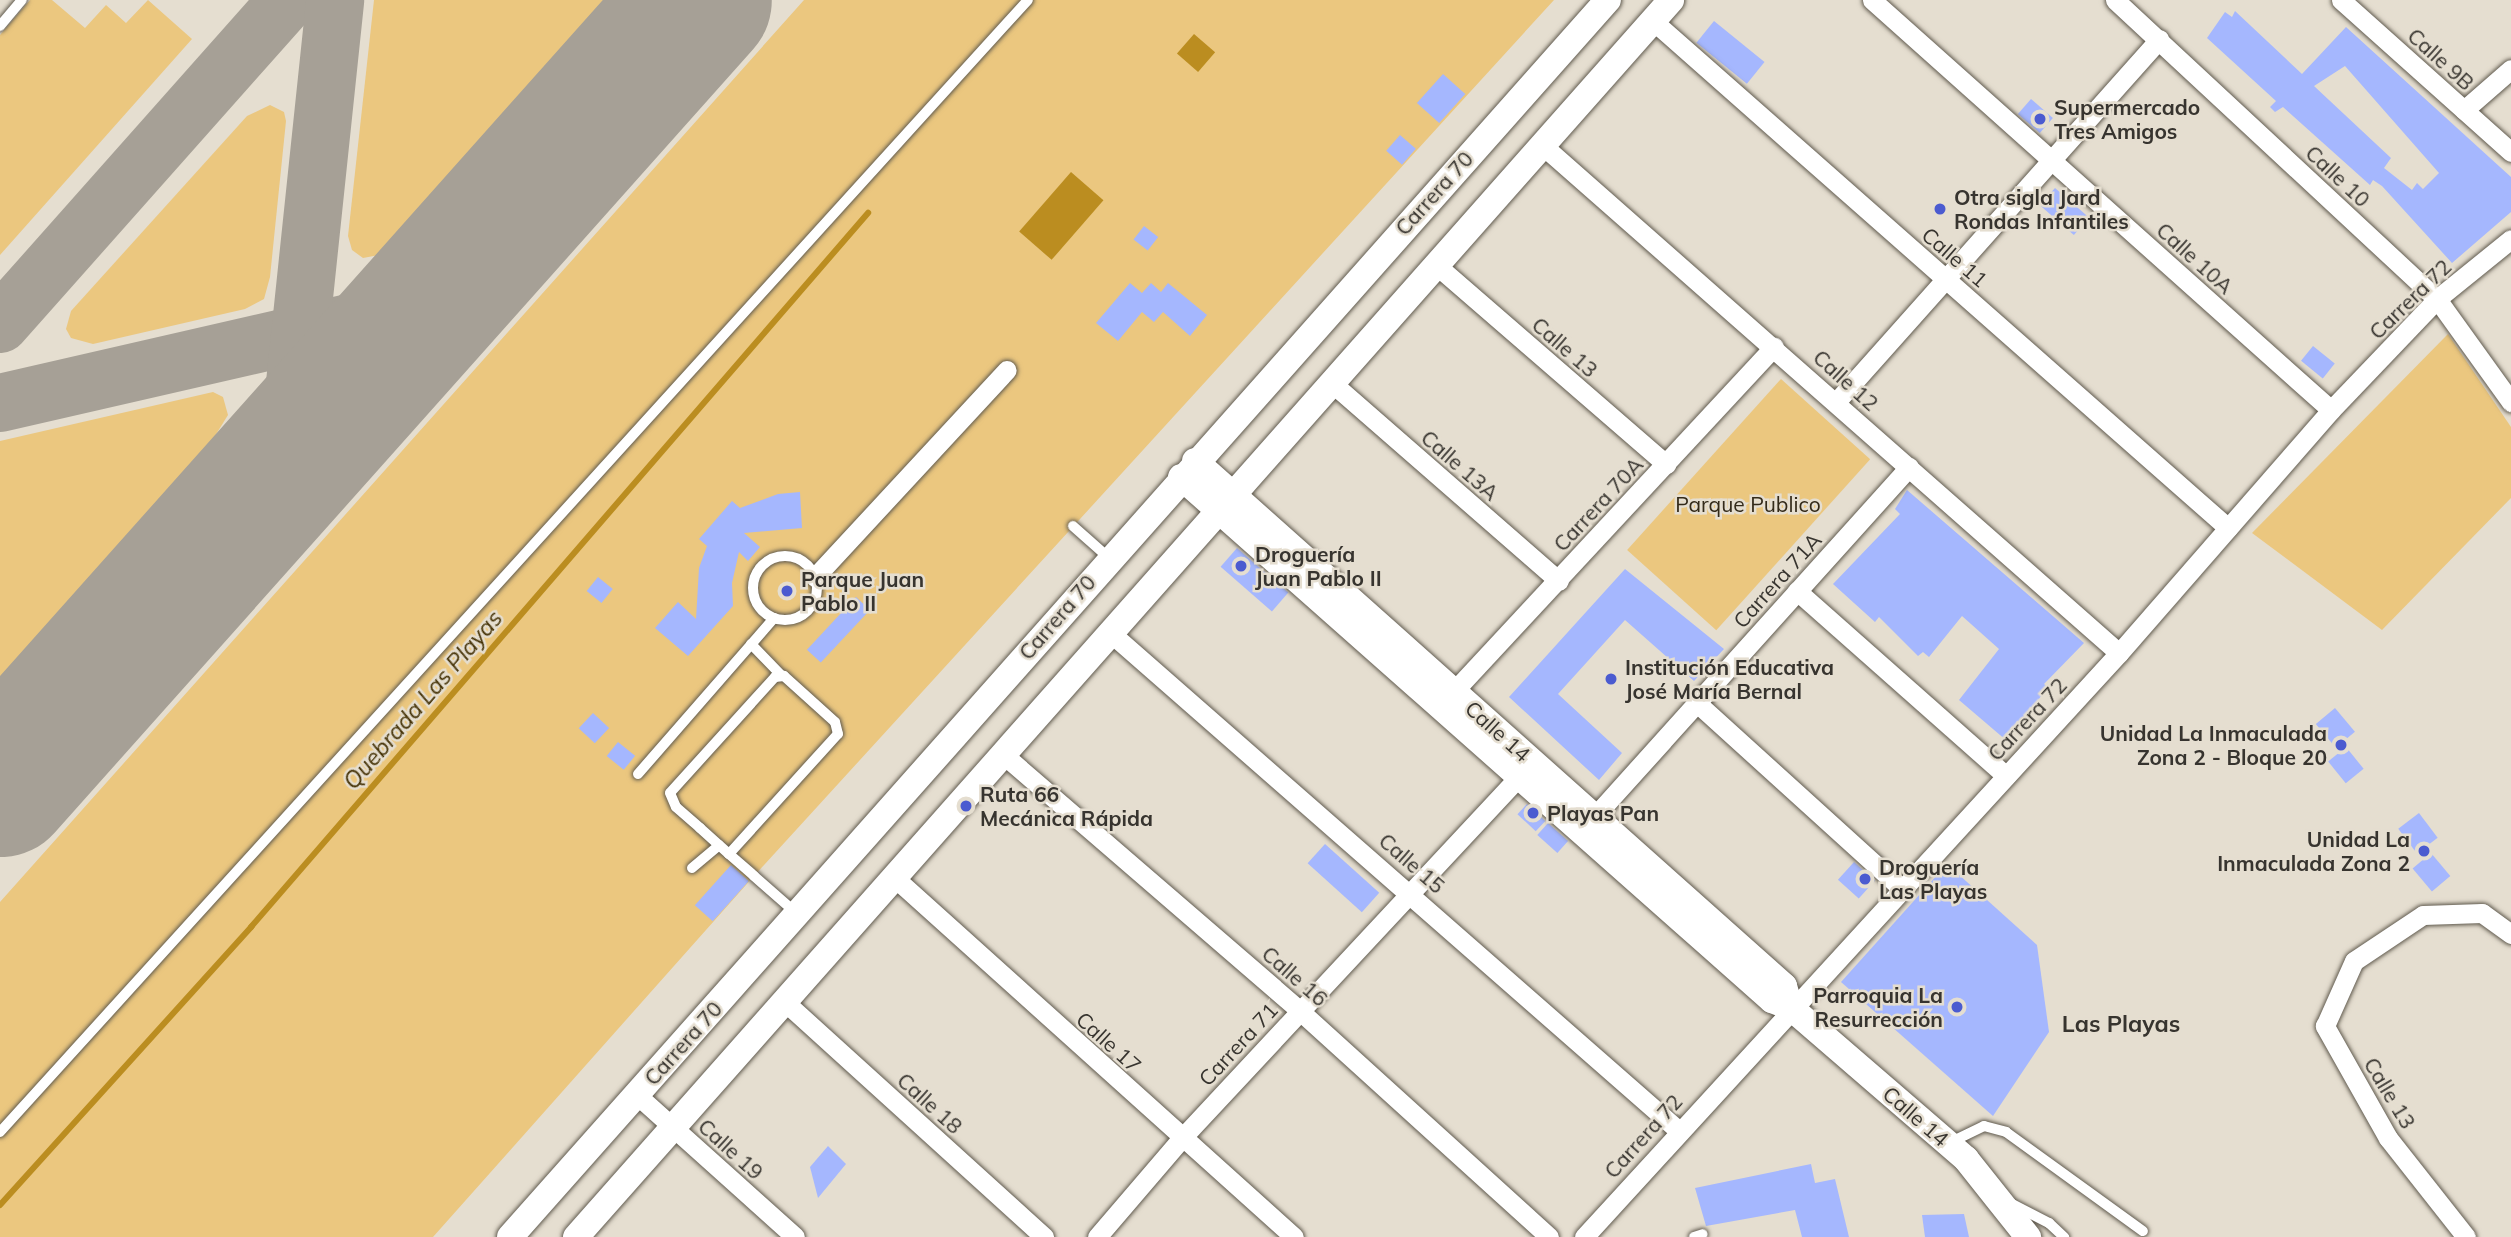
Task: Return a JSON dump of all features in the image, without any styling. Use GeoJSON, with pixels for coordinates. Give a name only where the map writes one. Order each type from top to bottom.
{"type":"FeatureCollection","features":[{"type":"Feature","properties":{"kind":"main road","name":"Carrera 70"},"geometry":{"type":"LineString","coordinates":[[510,1237],[1188,469],[1608,0]]}},
{"type":"Feature","properties":{"kind":"main road"},"geometry":{"type":"LineString","coordinates":[[576,1237],[1006,756],[1435,264],[1671,0]]}},
{"type":"Feature","properties":{"kind":"main road","name":"Calle 14"},"geometry":{"type":"LineString","coordinates":[[1188,469],[1526,769],[1772,1000],[1790,1007],[1948,1144],[2002,1199],[2028,1237]]}},
{"type":"Feature","properties":{"kind":"main road","name":"Calle 14"},"geometry":{"type":"LineString","coordinates":[[1227,503],[1454,691],[1526,769],[1594,817],[1784,986],[1790,1007]]}},
{"type":"Feature","properties":{"kind":"street","name":"Calle 10A"},"geometry":{"type":"LineString","coordinates":[[1872,0],[2331,410]]}},
{"type":"Feature","properties":{"kind":"street","name":"Calle 10"},"geometry":{"type":"LineString","coordinates":[[2115,0],[2437,299],[2511,402]]}},
{"type":"Feature","properties":{"kind":"street","name":"Calle 9B"},"geometry":{"type":"LineString","coordinates":[[2354,4],[2511,152]]}},
{"type":"Feature","properties":{"kind":"street","name":"Calle 11"},"geometry":{"type":"LineString","coordinates":[[1653,20],[2228,528]]}},
{"type":"Feature","properties":{"kind":"street"},"geometry":{"type":"LineString","coordinates":[[1836,402],[2159,39]]}},
{"type":"Feature","properties":{"kind":"street"},"geometry":{"type":"LineString","coordinates":[[2464,110],[2511,69]]}},
{"type":"Feature","properties":{"kind":"street","name":"Calle 12"},"geometry":{"type":"LineString","coordinates":[[1541,144],[2119,653]]}},
{"type":"Feature","properties":{"kind":"street","name":"Carrera 72"},"geometry":{"type":"LineString","coordinates":[[1584,1237],[1790,1007],[2119,653],[2331,410],[2437,299],[2511,239]]}},
{"type":"Feature","properties":{"kind":"street","name":"Calle 13"},"geometry":{"type":"LineString","coordinates":[[1435,264],[1666,464]]}},
{"type":"Feature","properties":{"kind":"street","name":"Carrera 70A"},"geometry":{"type":"LineString","coordinates":[[1454,691],[1774,347]]}},
{"type":"Feature","properties":{"kind":"street"},"geometry":{"type":"LineString","coordinates":[[816,577],[1007,370]]}},
{"type":"Feature","properties":{"kind":"street","name":"Calle 13A"},"geometry":{"type":"LineString","coordinates":[[1332,383],[1559,580]]}},
{"type":"Feature","properties":{"kind":"street","name":"Carrera 71A"},"geometry":{"type":"LineString","coordinates":[[1594,817],[1909,467]]}},
{"type":"Feature","properties":{"kind":"street"},"geometry":{"type":"LineString","coordinates":[[1797,591],[2006,776]]}},
{"type":"Feature","properties":{"kind":"street","name":"Calle 15"},"geometry":{"type":"LineString","coordinates":[[1113,635],[1410,891],[1678,1130]]}},
{"type":"Feature","properties":{"kind":"street"},"geometry":{"type":"LineString","coordinates":[[1697,702],[1902,889]]}},
{"type":"Feature","properties":{"kind":"street","name":"Calle 16"},"geometry":{"type":"LineString","coordinates":[[1006,756],[1300,1011],[1549,1237]]}},
{"type":"Feature","properties":{"kind":"street","name":"Carrera 71"},"geometry":{"type":"LineString","coordinates":[[1097,1237],[1181,1139],[1526,769]]}},
{"type":"Feature","properties":{"kind":"street","name":"Calle 17"},"geometry":{"type":"LineString","coordinates":[[896,879],[1181,1139],[1294,1237]]}},
{"type":"Feature","properties":{"kind":"street","name":"Calle 13"},"geometry":{"type":"LineString","coordinates":[[2466,1237],[2388,1138],[2325,1026],[2354,961],[2423,915],[2482,913],[2511,934]]}},
{"type":"Feature","properties":{"kind":"street","name":"Calle 18"},"geometry":{"type":"LineString","coordinates":[[785,1002],[1044,1237]]}},
{"type":"Feature","properties":{"kind":"street","name":"Calle 19"},"geometry":{"type":"LineString","coordinates":[[637,1094],[785,1234]]}},
{"type":"Feature","properties":{"kind":"lane"},"geometry":{"type":"LineString","coordinates":[[0,26],[22,0]]}},
{"type":"Feature","properties":{"kind":"lane"},"geometry":{"type":"LineString","coordinates":[[0,1132],[1028,0]]}},
{"type":"Feature","properties":{"kind":"lane"},"geometry":{"type":"LineString","coordinates":[[1073,526],[1109,559]]}},
{"type":"Feature","properties":{"kind":"lane"},"geometry":{"type":"LineString","coordinates":[[778,556],[796,557],[816,577],[815,599],[805,613],[790,620],[774,618],[754,599],[753,581],[762,564],[778,556]]}},
{"type":"Feature","properties":{"kind":"lane"},"geometry":{"type":"LineString","coordinates":[[638,774],[774,618]]}},
{"type":"Feature","properties":{"kind":"lane"},"geometry":{"type":"LineString","coordinates":[[729,854],[838,734],[835,722],[781,675],[751,644]]}},
{"type":"Feature","properties":{"kind":"lane"},"geometry":{"type":"LineString","coordinates":[[781,675],[670,793],[677,807],[797,914]]}},
{"type":"Feature","properties":{"kind":"lane"},"geometry":{"type":"LineString","coordinates":[[692,868],[719,845]]}},
{"type":"Feature","properties":{"kind":"lane"},"geometry":{"type":"LineString","coordinates":[[1948,1144],[1984,1126],[2006,1132],[2143,1231]]}},
{"type":"Feature","properties":{"kind":"lane"},"geometry":{"type":"LineString","coordinates":[[2002,1199],[2049,1223],[2064,1237]]}},
{"type":"Feature","properties":{"kind":"green space"},"geometry":{"type":"Polygon","coordinates":[[[30,0],[52,0],[85,28],[106,5],[126,23],[148,0],[192,39],[0,255],[0,35],[30,0]]]}},
{"type":"Feature","properties":{"kind":"green space"},"geometry":{"type":"Polygon","coordinates":[[[374,0],[606,0],[379,255],[363,258],[352,250],[348,236],[374,0]]]}},
{"type":"Feature","properties":{"kind":"green space","name":"Parque Juan Pablo II"},"geometry":{"type":"Polygon","coordinates":[[[804,0],[1554,0],[754,876],[433,1237],[0,1237],[0,902],[804,0]]]}},
{"type":"Feature","properties":{"kind":"green space"},"geometry":{"type":"Polygon","coordinates":[[[270,105],[284,112],[286,121],[270,277],[264,299],[245,309],[93,344],[71,338],[66,329],[71,311],[247,116],[270,105]]]}},
{"type":"Feature","properties":{"kind":"green space"},"geometry":{"type":"Polygon","coordinates":[[[2448,334],[2511,427],[2511,498],[2382,630],[2252,533],[2448,334]]]}},
{"type":"Feature","properties":{"kind":"green space","name":"Parque Publico"},"geometry":{"type":"Polygon","coordinates":[[[1781,379],[1870,459],[1716,630],[1627,550],[1781,379]]]}},
{"type":"Feature","properties":{"kind":"green space"},"geometry":{"type":"Polygon","coordinates":[[[213,392],[223,397],[228,415],[210,444],[0,680],[0,441],[213,392]]]}},
{"type":"Feature","properties":{"kind":"shaded area"},"geometry":{"type":"Polygon","coordinates":[[[1194,34],[1215,52],[1198,72],[1177,54],[1194,34]]]}},
{"type":"Feature","properties":{"kind":"shaded area"},"geometry":{"type":"Polygon","coordinates":[[[1071,172],[1103,200],[1052,260],[1019,232],[1071,172]]]}},
{"type":"Feature","properties":{"kind":"building"},"geometry":{"type":"Polygon","coordinates":[[[2235,11],[2302,74],[2346,27],[2511,177],[2511,212],[2452,263],[2382,186],[2373,180],[2370,185],[2283,107],[2275,112],[2270,107],[2276,101],[2207,38],[2225,12],[2232,17],[2235,11]],[[2345,66],[2314,86],[2391,158],[2384,168],[2412,190],[2417,183],[2423,189],[2439,173],[2345,66]]]}},
{"type":"Feature","properties":{"kind":"building"},"geometry":{"type":"Polygon","coordinates":[[[1714,21],[1765,62],[1747,84],[1696,43],[1714,21]]]}},
{"type":"Feature","properties":{"kind":"building"},"geometry":{"type":"Polygon","coordinates":[[[1443,74],[1465,94],[1439,123],[1417,103],[1443,74]]]}},
{"type":"Feature","properties":{"kind":"building"},"geometry":{"type":"Polygon","coordinates":[[[2031,99],[2053,118],[2040,133],[2018,114],[2031,99]]]}},
{"type":"Feature","properties":{"kind":"building"},"geometry":{"type":"Polygon","coordinates":[[[1400,135],[1416,149],[1402,165],[1386,151],[1400,135]]]}},
{"type":"Feature","properties":{"kind":"building"},"geometry":{"type":"Polygon","coordinates":[[[2055,188],[2089,218],[2074,235],[2040,205],[2055,188]]]}},
{"type":"Feature","properties":{"kind":"building"},"geometry":{"type":"Polygon","coordinates":[[[1144,226],[1158,237],[1148,250],[1134,239],[1144,226]]]}},
{"type":"Feature","properties":{"kind":"building"},"geometry":{"type":"Polygon","coordinates":[[[1130,283],[1142,293],[1151,283],[1161,292],[1168,283],[1207,315],[1190,336],[1163,312],[1154,322],[1142,312],[1118,341],[1096,323],[1130,283]]]}},
{"type":"Feature","properties":{"kind":"building"},"geometry":{"type":"Polygon","coordinates":[[[2313,346],[2335,364],[2323,378],[2301,361],[2313,346]]]}},
{"type":"Feature","properties":{"kind":"building"},"geometry":{"type":"Polygon","coordinates":[[[1907,490],[2084,643],[2044,684],[2048,687],[2007,741],[1959,700],[1999,649],[1962,616],[1929,657],[1923,652],[1918,656],[1879,617],[1875,622],[1833,584],[1900,514],[1895,509],[1907,490]]]}},
{"type":"Feature","properties":{"kind":"building"},"geometry":{"type":"Polygon","coordinates":[[[800,492],[802,528],[744,533],[760,547],[748,561],[739,552],[732,583],[733,606],[688,656],[655,628],[678,602],[696,619],[699,568],[707,546],[699,539],[732,501],[740,508],[778,494],[800,492]]]}},
{"type":"Feature","properties":{"kind":"building"},"geometry":{"type":"Polygon","coordinates":[[[1237,548],[1288,593],[1272,611],[1221,567],[1237,548]]]}},
{"type":"Feature","properties":{"kind":"building"},"geometry":{"type":"Polygon","coordinates":[[[1625,569],[1724,649],[1694,681],[1625,620],[1558,694],[1622,753],[1599,780],[1509,697],[1625,569]]]}},
{"type":"Feature","properties":{"kind":"building"},"geometry":{"type":"Polygon","coordinates":[[[598,577],[613,589],[601,603],[587,591],[598,577]]]}},
{"type":"Feature","properties":{"kind":"building"},"geometry":{"type":"Polygon","coordinates":[[[856,597],[870,610],[821,663],[807,650],[856,597]]]}},
{"type":"Feature","properties":{"kind":"building"},"geometry":{"type":"Polygon","coordinates":[[[2335,708],[2355,732],[2336,748],[2316,724],[2335,708]]]}},
{"type":"Feature","properties":{"kind":"building"},"geometry":{"type":"Polygon","coordinates":[[[593,713],[609,728],[595,743],[579,728],[593,713]]]}},
{"type":"Feature","properties":{"kind":"building"},"geometry":{"type":"Polygon","coordinates":[[[618,742],[635,756],[624,770],[607,756],[618,742]]]}},
{"type":"Feature","properties":{"kind":"building"},"geometry":{"type":"Polygon","coordinates":[[[2346,747],[2364,769],[2346,783],[2328,761],[2346,747]]]}},
{"type":"Feature","properties":{"kind":"building"},"geometry":{"type":"Polygon","coordinates":[[[1527,804],[1545,821],[1536,831],[1517,814],[1527,804]]]}},
{"type":"Feature","properties":{"kind":"building"},"geometry":{"type":"Polygon","coordinates":[[[2419,813],[2438,838],[2417,853],[2398,829],[2419,813]]]}},
{"type":"Feature","properties":{"kind":"building"},"geometry":{"type":"Polygon","coordinates":[[[1548,823],[1568,841],[1557,853],[1537,835],[1548,823]]]}},
{"type":"Feature","properties":{"kind":"building"},"geometry":{"type":"Polygon","coordinates":[[[1325,844],[1379,893],[1362,912],[1308,863],[1325,844]]]}},
{"type":"Feature","properties":{"kind":"building"},"geometry":{"type":"Polygon","coordinates":[[[2431,853],[2450,876],[2432,891],[2413,868],[2431,853]]]}},
{"type":"Feature","properties":{"kind":"building"},"geometry":{"type":"Polygon","coordinates":[[[1854,862],[1875,881],[1859,899],[1838,880],[1854,862]]]}},
{"type":"Feature","properties":{"kind":"building","name":"Parroquia La Resurrección"},"geometry":{"type":"Polygon","coordinates":[[[1947,864],[2037,945],[2049,1032],[1993,1116],[1841,982],[1947,864]]]}},
{"type":"Feature","properties":{"kind":"building"},"geometry":{"type":"Polygon","coordinates":[[[731,865],[749,881],[713,921],[695,905],[731,865]]]}},
{"type":"Feature","properties":{"kind":"building"},"geometry":{"type":"Polygon","coordinates":[[[828,1146],[846,1164],[818,1198],[810,1167],[828,1146]]]}},
{"type":"Feature","properties":{"kind":"building"},"geometry":{"type":"Polygon","coordinates":[[[1811,1164],[1815,1183],[1835,1179],[1849,1237],[1802,1237],[1795,1210],[1706,1226],[1695,1188],[1811,1164]]]}},
{"type":"Feature","properties":{"kind":"building"},"geometry":{"type":"Polygon","coordinates":[[[1964,1214],[1969,1237],[1925,1237],[1922,1215],[1964,1214]]]}},
{"type":"Feature","properties":{"kind":"waterway","name":"Quebrada Las Playas"},"geometry":{"type":"LineString","coordinates":[[0,1205],[251,927],[868,213]]}},
{"type":"Feature","properties":{"kind":"taxiway"},"geometry":{"type":"LineString","coordinates":[[0,324],[288,0]]}},
{"type":"Feature","properties":{"kind":"taxiway"},"geometry":{"type":"LineString","coordinates":[[268,483],[289,440],[335,0]]}},
{"type":"Feature","properties":{"kind":"taxiway"},"geometry":{"type":"LineString","coordinates":[[0,403],[397,312],[438,293]]}},
{"type":"Feature","properties":{"kind":"runway"},"geometry":{"type":"LineString","coordinates":[[0,784],[699,0]]}},
{"type":"Feature","properties":{"kind":"place","name":"Supermercado Tres Amigos"},"geometry":{"type":"Point","coordinates":[2040,119]}},
{"type":"Feature","properties":{"kind":"place","name":"Otra sigla Jard Rondas Infantiles"},"geometry":{"type":"Point","coordinates":[1940,209]}},
{"type":"Feature","properties":{"kind":"place","name":"Droguería Juan Pablo II"},"geometry":{"type":"Point","coordinates":[1241,566]}},
{"type":"Feature","properties":{"kind":"place","name":"Parque Juan Pablo II"},"geometry":{"type":"Point","coordinates":[787,591]}},
{"type":"Feature","properties":{"kind":"place","name":"Institución Educativa José María Bernal"},"geometry":{"type":"Point","coordinates":[1611,679]}},
{"type":"Feature","properties":{"kind":"place","name":"Unidad La Inmaculada Zona 2 - Bloque 20"},"geometry":{"type":"Point","coordinates":[2341,745]}},
{"type":"Feature","properties":{"kind":"place","name":"Ruta 66 Mecánica Rápida"},"geometry":{"type":"Point","coordinates":[966,806]}},
{"type":"Feature","properties":{"kind":"place","name":"Playas Pan"},"geometry":{"type":"Point","coordinates":[1533,813]}},
{"type":"Feature","properties":{"kind":"place","name":"Unidad La Inmaculada Zona 2"},"geometry":{"type":"Point","coordinates":[2424,851]}},
{"type":"Feature","properties":{"kind":"place","name":"Droguería Las Playas"},"geometry":{"type":"Point","coordinates":[1865,879]}},
{"type":"Feature","properties":{"kind":"place","name":"Parroquia La Resurrección"},"geometry":{"type":"Point","coordinates":[1957,1007]}},
{"type":"Feature","properties":{"kind":"district","name":"Las Playas"},"geometry":{"type":"Point","coordinates":[2121,1024]}}]}
